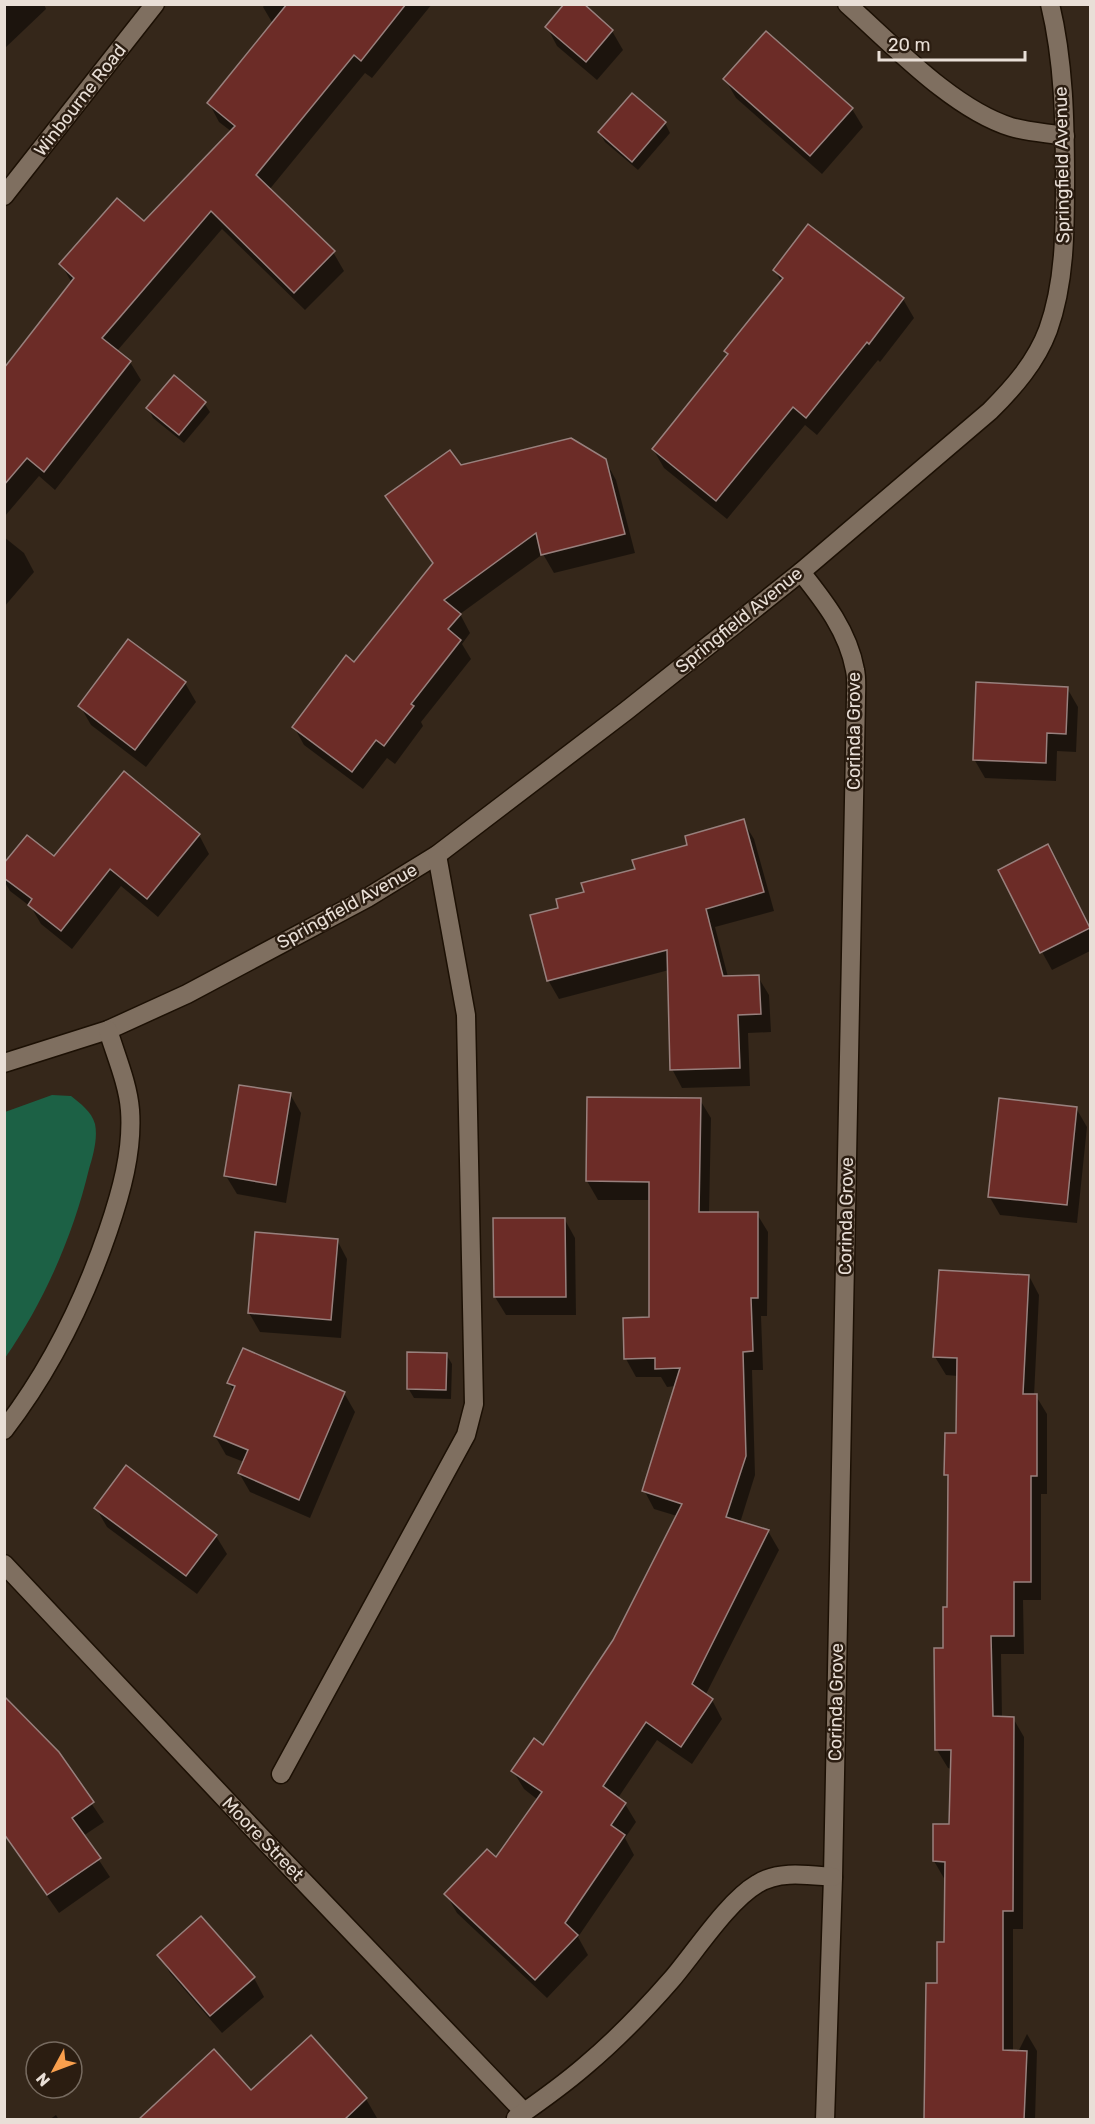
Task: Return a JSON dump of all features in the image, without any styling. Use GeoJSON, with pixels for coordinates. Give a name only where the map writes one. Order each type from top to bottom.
{"type":"FeatureCollection","features":[{"type":"Feature","properties":{"kind":"street","name":"Winbourne Road"},"geometry":{"type":"LineString","coordinates":[[4,196],[155,4]]}},
{"type":"Feature","properties":{"kind":"street"},"geometry":{"type":"LineString","coordinates":[[847,4],[946,92],[982,115],[1012,127],[1065,136]]}},
{"type":"Feature","properties":{"kind":"street","name":"Springfield Avenue"},"geometry":{"type":"LineString","coordinates":[[4,1063],[108,1030],[219,977],[367,898],[437,855],[626,711],[801,572],[990,411],[1017,384],[1048,330],[1056,300],[1065,241],[1065,136],[1058,36],[1050,4]]}},
{"type":"Feature","properties":{"kind":"street","name":"Corinda Grove"},"geometry":{"type":"LineString","coordinates":[[801,572],[827,604],[843,630],[855,670],[856,698],[833,1877],[825,2120]]}},
{"type":"Feature","properties":{"kind":"street"},"geometry":{"type":"LineString","coordinates":[[281,1774],[466,1435],[474,1404],[466,1015],[437,855]]}},
{"type":"Feature","properties":{"kind":"street"},"geometry":{"type":"LineString","coordinates":[[4,1430],[26,1402],[78,1310],[118,1202],[129,1145],[130,1109],[108,1030]]}},
{"type":"Feature","properties":{"kind":"street","name":"Moore Street"},"geometry":{"type":"LineString","coordinates":[[4,1564],[519,2116]]}},
{"type":"Feature","properties":{"kind":"street"},"geometry":{"type":"LineString","coordinates":[[519,2116],[584,2068],[624,2031],[742,1894],[757,1883],[772,1877],[792,1874],[833,1877]]}},
{"type":"Feature","properties":{"kind":"green space"},"geometry":{"type":"Polygon","coordinates":[[[52,1095],[71,1096],[88,1112],[95,1124],[95,1147],[75,1219],[56,1268],[19,1337],[5,1358],[5,1112],[52,1095]]]}},
{"type":"Feature","properties":{"kind":"building"},"geometry":{"type":"Polygon","coordinates":[[[287,4],[406,4],[361,61],[354,55],[256,175],[335,251],[294,293],[211,211],[102,338],[131,361],[44,472],[27,458],[4,485],[4,368],[74,278],[59,264],[117,198],[144,221],[235,126],[207,103],[287,4]]]}},
{"type":"Feature","properties":{"kind":"building"},"geometry":{"type":"Polygon","coordinates":[[[564,4],[584,4],[613,30],[586,62],[545,27],[564,4]]]}},
{"type":"Feature","properties":{"kind":"building"},"geometry":{"type":"Polygon","coordinates":[[[766,31],[853,108],[810,156],[723,79],[766,31]]]}},
{"type":"Feature","properties":{"kind":"building"},"geometry":{"type":"Polygon","coordinates":[[[632,93],[666,122],[632,162],[598,132],[632,93]]]}},
{"type":"Feature","properties":{"kind":"building"},"geometry":{"type":"Polygon","coordinates":[[[808,224],[904,298],[869,344],[867,342],[806,418],[793,407],[716,501],[652,449],[728,354],[724,351],[783,278],[773,270],[808,224]]]}},
{"type":"Feature","properties":{"kind":"building"},"geometry":{"type":"Polygon","coordinates":[[[174,375],[206,402],[179,435],[146,408],[174,375]]]}},
{"type":"Feature","properties":{"kind":"building"},"geometry":{"type":"Polygon","coordinates":[[[571,438],[606,459],[625,534],[541,555],[536,533],[444,600],[461,614],[448,629],[461,640],[411,704],[414,706],[384,746],[376,740],[352,772],[292,727],[346,655],[354,662],[433,563],[385,496],[450,450],[461,465],[571,438]]]}},
{"type":"Feature","properties":{"kind":"building"},"geometry":{"type":"Polygon","coordinates":[[[128,639],[186,682],[135,750],[78,706],[128,639]]]}},
{"type":"Feature","properties":{"kind":"building"},"geometry":{"type":"Polygon","coordinates":[[[976,682],[1068,687],[1066,734],[1047,733],[1046,763],[973,760],[976,682]]]}},
{"type":"Feature","properties":{"kind":"building"},"geometry":{"type":"Polygon","coordinates":[[[124,771],[200,834],[147,899],[110,869],[61,931],[28,905],[32,899],[4,878],[4,863],[27,835],[54,856],[124,771]]]}},
{"type":"Feature","properties":{"kind":"building"},"geometry":{"type":"Polygon","coordinates":[[[744,819],[764,892],[706,909],[723,976],[759,975],[761,1014],[738,1015],[740,1068],[670,1070],[667,950],[547,981],[530,915],[558,908],[556,899],[584,892],[581,883],[635,869],[632,860],[687,845],[685,836],[744,819]]]}},
{"type":"Feature","properties":{"kind":"building"},"geometry":{"type":"Polygon","coordinates":[[[1048,844],[1090,928],[1040,953],[998,870],[1048,844]]]}},
{"type":"Feature","properties":{"kind":"building"},"geometry":{"type":"Polygon","coordinates":[[[239,1085],[291,1093],[276,1185],[224,1176],[239,1085]]]}},
{"type":"Feature","properties":{"kind":"building"},"geometry":{"type":"Polygon","coordinates":[[[587,1097],[701,1098],[699,1212],[758,1212],[758,1298],[751,1298],[753,1351],[743,1352],[746,1456],[726,1517],[769,1530],[692,1684],[713,1699],[681,1747],[646,1722],[603,1786],[626,1803],[611,1825],[625,1835],[565,1923],[578,1935],[535,1980],[444,1894],[487,1849],[496,1857],[542,1792],[511,1771],[534,1738],[543,1745],[613,1640],[682,1504],[642,1491],[680,1368],[655,1369],[655,1358],[624,1359],[623,1318],[649,1317],[649,1182],[586,1181],[587,1097]]]}},
{"type":"Feature","properties":{"kind":"building"},"geometry":{"type":"Polygon","coordinates":[[[999,1098],[1077,1107],[1067,1205],[988,1197],[999,1098]]]}},
{"type":"Feature","properties":{"kind":"building"},"geometry":{"type":"Polygon","coordinates":[[[493,1218],[565,1218],[566,1297],[494,1297],[493,1218]]]}},
{"type":"Feature","properties":{"kind":"building"},"geometry":{"type":"Polygon","coordinates":[[[255,1232],[338,1239],[331,1320],[248,1313],[255,1232]]]}},
{"type":"Feature","properties":{"kind":"building"},"geometry":{"type":"Polygon","coordinates":[[[939,1270],[1029,1275],[1023,1394],[1037,1394],[1037,1476],[1031,1476],[1031,1582],[1014,1582],[1014,1636],[991,1636],[993,1716],[1014,1717],[1013,1911],[1003,1911],[1003,2050],[1027,2051],[1024,2120],[924,2120],[926,1983],[937,1983],[937,1942],[944,1942],[945,1862],[933,1861],[933,1824],[949,1824],[951,1750],[935,1750],[934,1648],[943,1648],[943,1607],[947,1607],[948,1475],[944,1475],[945,1433],[956,1433],[957,1358],[933,1357],[939,1270]]]}},
{"type":"Feature","properties":{"kind":"building"},"geometry":{"type":"Polygon","coordinates":[[[243,1348],[345,1392],[299,1500],[238,1473],[248,1450],[214,1436],[235,1386],[227,1383],[243,1348]]]}},
{"type":"Feature","properties":{"kind":"building"},"geometry":{"type":"Polygon","coordinates":[[[407,1352],[447,1353],[446,1390],[407,1389],[407,1352]]]}},
{"type":"Feature","properties":{"kind":"building"},"geometry":{"type":"Polygon","coordinates":[[[126,1465],[217,1535],[186,1576],[94,1508],[126,1465]]]}},
{"type":"Feature","properties":{"kind":"building"},"geometry":{"type":"Polygon","coordinates":[[[4,1696],[59,1752],[94,1802],[72,1818],[101,1858],[47,1895],[4,1834],[4,1696]]]}},
{"type":"Feature","properties":{"kind":"building"},"geometry":{"type":"Polygon","coordinates":[[[201,1916],[255,1977],[210,2016],[157,1955],[201,1916]]]}},
{"type":"Feature","properties":{"kind":"building"},"geometry":{"type":"Polygon","coordinates":[[[311,2035],[367,2098],[344,2120],[138,2120],[214,2049],[251,2090],[311,2035]]]}}]}
